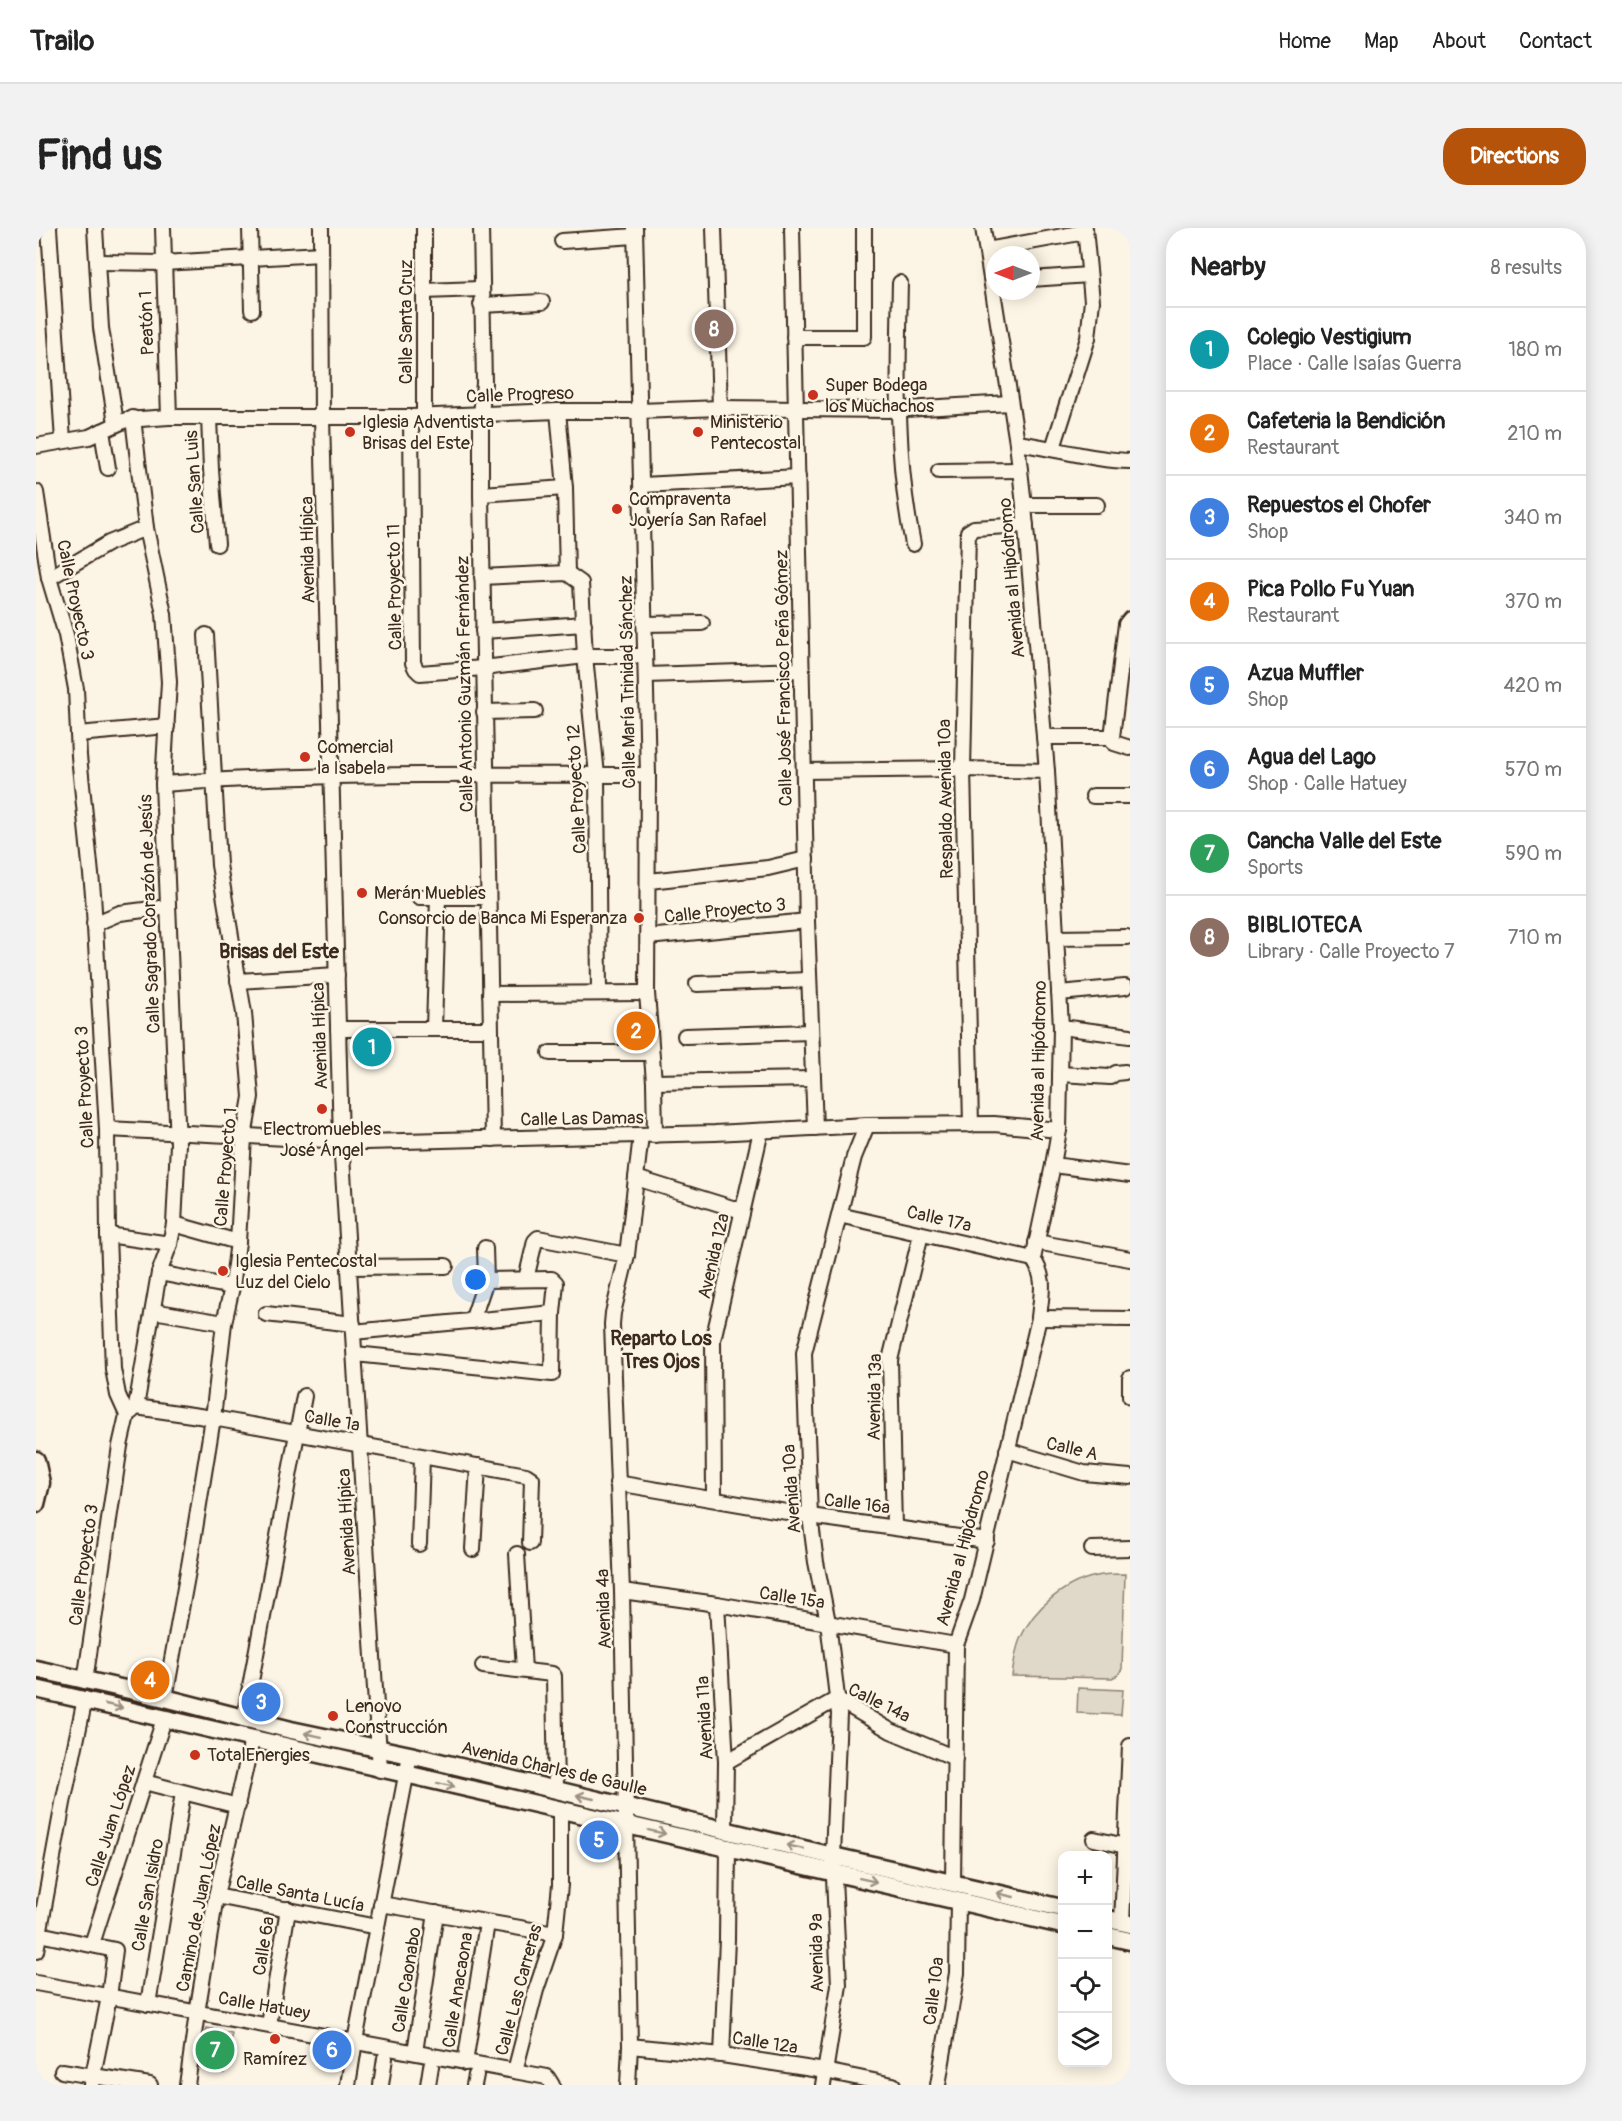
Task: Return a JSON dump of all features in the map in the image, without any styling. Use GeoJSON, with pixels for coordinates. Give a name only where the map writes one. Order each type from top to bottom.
{"type":"FeatureCollection","features":[{"type":"Feature","properties":{"kind":"main road"},"geometry":{"type":"LineString","coordinates":[[36,1460],[41,1483],[36,1504]]}},
{"type":"Feature","properties":{"kind":"main road","name":"Avenida Charles de Gaulle"},"geometry":{"type":"LineString","coordinates":[[36,1669],[627,1806],[726,1839]]}},
{"type":"Feature","properties":{"kind":"main road","name":"Avenida Charles de Gaulle"},"geometry":{"type":"LineString","coordinates":[[41,1694],[85,1699],[380,1770],[626,1825],[726,1839],[833,1864],[958,1900],[1058,1924]]}},
{"type":"Feature","properties":{"kind":"main road","name":"Avenida Charles de Gaulle"},"geometry":{"type":"LineString","coordinates":[[833,1864],[953,1883],[1058,1907]]}},
{"type":"Feature","properties":{"kind":"main road"},"geometry":{"type":"LineString","coordinates":[[1112,1937],[1130,1941]]}},
{"type":"Feature","properties":{"kind":"street"},"geometry":{"type":"LineString","coordinates":[[49,228],[63,441]]}},
{"type":"Feature","properties":{"kind":"street"},"geometry":{"type":"LineString","coordinates":[[95,228],[101,328],[116,423]]}},
{"type":"Feature","properties":{"kind":"street","name":"Peatón 1"},"geometry":{"type":"LineString","coordinates":[[163,228],[169,417]]}},
{"type":"Feature","properties":{"kind":"street"},"geometry":{"type":"LineString","coordinates":[[250,228],[252,310]]}},
{"type":"Feature","properties":{"kind":"street","name":"Avenida Hípica"},"geometry":{"type":"LineString","coordinates":[[321,228],[322,418],[341,1140],[380,1770]]}},
{"type":"Feature","properties":{"kind":"street","name":"Calle Santa Cruz"},"geometry":{"type":"LineString","coordinates":[[417,417],[424,291],[424,228]]}},
{"type":"Feature","properties":{"kind":"street","name":"Calle Antonio Guzmán Fernández"},"geometry":{"type":"LineString","coordinates":[[481,228],[480,289],[484,383],[481,415],[483,668],[493,1139]]}},
{"type":"Feature","properties":{"kind":"street"},"geometry":{"type":"LineString","coordinates":[[714,228],[720,408]]}},
{"type":"Feature","properties":{"kind":"street","name":"Calle José Francisco Peña Gómez"},"geometry":{"type":"LineString","coordinates":[[792,228],[807,921],[815,1128]]}},
{"type":"Feature","properties":{"kind":"street"},"geometry":{"type":"LineString","coordinates":[[794,337],[864,338],[864,228]]}},
{"type":"Feature","properties":{"kind":"street","name":"Avenida al Hipódromo"},"geometry":{"type":"LineString","coordinates":[[983,228],[986,246]]}},
{"type":"Feature","properties":{"kind":"street"},"geometry":{"type":"LineString","coordinates":[[1000,246],[1038,234],[1085,230],[1092,301],[1088,338],[1053,448]]}},
{"type":"Feature","properties":{"kind":"street"},"geometry":{"type":"LineString","coordinates":[[562,241],[635,232]]}},
{"type":"Feature","properties":{"kind":"street","name":"Calle María Trinidad Sánchez"},"geometry":{"type":"LineString","coordinates":[[635,232],[648,775],[647,993],[654,1082],[648,1135]]}},
{"type":"Feature","properties":{"kind":"street"},"geometry":{"type":"LineString","coordinates":[[98,262],[163,263],[321,254]]}},
{"type":"Feature","properties":{"kind":"street"},"geometry":{"type":"LineString","coordinates":[[1040,278],[1089,275]]}},
{"type":"Feature","properties":{"kind":"street"},"geometry":{"type":"LineString","coordinates":[[900,283],[898,409],[907,514],[914,544]]}},
{"type":"Feature","properties":{"kind":"street"},"geometry":{"type":"LineString","coordinates":[[424,291],[480,289]]}},
{"type":"Feature","properties":{"kind":"street","name":"Avenida al Hipódromo"},"geometry":{"type":"LineString","coordinates":[[953,1883],[956,1645],[972,1600],[987,1541],[1039,1318],[1043,1281],[1041,1270],[1033,1258],[1059,1130],[1061,1027],[1047,771],[1024,505],[996,300]]}},
{"type":"Feature","properties":{"kind":"street"},"geometry":{"type":"LineString","coordinates":[[481,305],[542,302]]}},
{"type":"Feature","properties":{"kind":"street","name":"Calle Progreso"},"geometry":{"type":"LineString","coordinates":[[36,446],[89,437],[116,423],[133,418],[417,417],[558,411],[720,408],[888,410],[1010,403]]}},
{"type":"Feature","properties":{"kind":"street"},"geometry":{"type":"LineString","coordinates":[[482,577],[567,573],[566,488],[558,411]]}},
{"type":"Feature","properties":{"kind":"street","name":"Calle San Luis"},"geometry":{"type":"LineString","coordinates":[[208,417],[217,544]]}},
{"type":"Feature","properties":{"kind":"street","name":"Calle Proyecto 11"},"geometry":{"type":"LineString","coordinates":[[417,417],[413,663],[416,669],[420,673],[585,656],[645,656]]}},
{"type":"Feature","properties":{"kind":"street","name":"Calle Sagrado Corazón de Jesús"},"geometry":{"type":"LineString","coordinates":[[131,1411],[159,1273],[170,1244],[178,1177],[163,784],[169,682],[164,614],[146,528],[133,418]]}},
{"type":"Feature","properties":{"kind":"street"},"geometry":{"type":"LineString","coordinates":[[102,430],[108,468]]}},
{"type":"Feature","properties":{"kind":"street"},"geometry":{"type":"LineString","coordinates":[[1017,443],[1053,448],[1103,460],[1130,461]]}},
{"type":"Feature","properties":{"kind":"street"},"geometry":{"type":"LineString","coordinates":[[939,471],[1020,470]]}},
{"type":"Feature","properties":{"kind":"street"},"geometry":{"type":"LineString","coordinates":[[642,484],[798,477]]}},
{"type":"Feature","properties":{"kind":"street"},"geometry":{"type":"LineString","coordinates":[[481,494],[566,488]]}},
{"type":"Feature","properties":{"kind":"street","name":"Calle Proyecto 3"},"geometry":{"type":"LineString","coordinates":[[36,492],[49,578],[66,635],[75,689],[93,894],[106,1129],[113,1369],[118,1395],[131,1411],[120,1446],[86,1681]]}},
{"type":"Feature","properties":{"kind":"street"},"geometry":{"type":"LineString","coordinates":[[1024,505],[1097,505]]}},
{"type":"Feature","properties":{"kind":"street","name":"Respaldo Avenida 10a"},"geometry":{"type":"LineString","coordinates":[[971,1125],[963,769],[968,532],[974,528],[1026,525]]}},
{"type":"Feature","properties":{"kind":"street"},"geometry":{"type":"LineString","coordinates":[[49,578],[109,543],[146,528]]}},
{"type":"Feature","properties":{"kind":"street","name":"Calle Proyecto 12"},"geometry":{"type":"LineString","coordinates":[[567,573],[581,583],[585,656],[597,775],[599,993]]}},
{"type":"Feature","properties":{"kind":"street"},"geometry":{"type":"LineString","coordinates":[[1113,740],[1126,624],[1130,619]]}},
{"type":"Feature","properties":{"kind":"street"},"geometry":{"type":"LineString","coordinates":[[644,624],[702,623]]}},
{"type":"Feature","properties":{"kind":"street"},"geometry":{"type":"LineString","coordinates":[[483,631],[584,624]]}},
{"type":"Feature","properties":{"kind":"street","name":"Calle Proyecto 1"},"geometry":{"type":"LineString","coordinates":[[165,1698],[190,1560],[213,1418],[224,1323],[232,1287],[238,1242],[244,1137],[251,1097],[244,1013],[219,865],[206,636]]}},
{"type":"Feature","properties":{"kind":"street"},"geometry":{"type":"LineString","coordinates":[[646,675],[802,670]]}},
{"type":"Feature","properties":{"kind":"street"},"geometry":{"type":"LineString","coordinates":[[484,712],[535,711]]}},
{"type":"Feature","properties":{"kind":"street"},"geometry":{"type":"LineString","coordinates":[[78,734],[167,726]]}},
{"type":"Feature","properties":{"kind":"street"},"geometry":{"type":"LineString","coordinates":[[1044,737],[1113,740],[1130,748]]}},
{"type":"Feature","properties":{"kind":"street"},"geometry":{"type":"LineString","coordinates":[[804,771],[963,769],[1047,771]]}},
{"type":"Feature","properties":{"kind":"street"},"geometry":{"type":"LineString","coordinates":[[163,784],[214,780],[331,777],[648,775]]}},
{"type":"Feature","properties":{"kind":"street"},"geometry":{"type":"LineString","coordinates":[[1093,796],[1130,796]]}},
{"type":"Feature","properties":{"kind":"street"},"geometry":{"type":"LineString","coordinates":[[649,881],[768,868],[806,859]]}},
{"type":"Feature","properties":{"kind":"street"},"geometry":{"type":"LineString","coordinates":[[419,897],[487,897]]}},
{"type":"Feature","properties":{"kind":"street"},"geometry":{"type":"LineString","coordinates":[[434,1029],[438,897]]}},
{"type":"Feature","properties":{"kind":"street"},"geometry":{"type":"LineString","coordinates":[[94,924],[120,913],[168,907]]}},
{"type":"Feature","properties":{"kind":"street","name":"Calle Proyecto 3"},"geometry":{"type":"LineString","coordinates":[[648,937],[807,921]]}},
{"type":"Feature","properties":{"kind":"street"},"geometry":{"type":"LineString","coordinates":[[1056,938],[1127,937]]}},
{"type":"Feature","properties":{"kind":"street"},"geometry":{"type":"LineString","coordinates":[[238,981],[337,975]]}},
{"type":"Feature","properties":{"kind":"street"},"geometry":{"type":"LineString","coordinates":[[696,984],[809,980]]}},
{"type":"Feature","properties":{"kind":"street"},"geometry":{"type":"LineString","coordinates":[[1059,993],[1125,987]]}},
{"type":"Feature","properties":{"kind":"street"},"geometry":{"type":"LineString","coordinates":[[490,994],[647,993]]}},
{"type":"Feature","properties":{"kind":"street"},"geometry":{"type":"LineString","coordinates":[[1061,1027],[1130,1036]]}},
{"type":"Feature","properties":{"kind":"street"},"geometry":{"type":"LineString","coordinates":[[338,1029],[490,1029]]}},
{"type":"Feature","properties":{"kind":"street"},"geometry":{"type":"LineString","coordinates":[[685,1036],[811,1032]]}},
{"type":"Feature","properties":{"kind":"street"},"geometry":{"type":"LineString","coordinates":[[550,1053],[651,1053]]}},
{"type":"Feature","properties":{"kind":"street"},"geometry":{"type":"LineString","coordinates":[[1060,1074],[1110,1077],[1116,1073],[1125,1072]]}},
{"type":"Feature","properties":{"kind":"street"},"geometry":{"type":"LineString","coordinates":[[654,1082],[813,1079]]}},
{"type":"Feature","properties":{"kind":"street","name":"Calle Las Damas"},"geometry":{"type":"LineString","coordinates":[[106,1129],[366,1142],[648,1135],[867,1125],[994,1124],[1059,1130]]}},
{"type":"Feature","properties":{"kind":"street","name":"Avenida 10a"},"geometry":{"type":"LineString","coordinates":[[833,1864],[839,1714],[828,1622],[810,1516],[804,1353],[854,1157],[867,1125]]}},
{"type":"Feature","properties":{"kind":"street","name":"Avenida 12a"},"geometry":{"type":"LineString","coordinates":[[714,1498],[713,1340],[761,1131]]}},
{"type":"Feature","properties":{"kind":"street","name":"Avenida 4a"},"geometry":{"type":"LineString","coordinates":[[628,2085],[630,2046],[627,1806],[612,1324],[627,1255],[636,1178],[648,1135]]}},
{"type":"Feature","properties":{"kind":"street"},"geometry":{"type":"LineString","coordinates":[[1053,1165],[1130,1175]]}},
{"type":"Feature","properties":{"kind":"street"},"geometry":{"type":"LineString","coordinates":[[636,1178],[742,1211]]}},
{"type":"Feature","properties":{"kind":"street","name":"Calle 17a"},"geometry":{"type":"LineString","coordinates":[[839,1215],[1033,1258]]}},
{"type":"Feature","properties":{"kind":"street"},"geometry":{"type":"LineString","coordinates":[[174,1224],[238,1242]]}},
{"type":"Feature","properties":{"kind":"street","name":"Avenida 13a"},"geometry":{"type":"LineString","coordinates":[[894,1527],[890,1360],[921,1234]]}},
{"type":"Feature","properties":{"kind":"street"},"geometry":{"type":"LineString","coordinates":[[108,1235],[170,1244]]}},
{"type":"Feature","properties":{"kind":"street"},"geometry":{"type":"LineString","coordinates":[[526,1279],[535,1241],[538,1238],[627,1255]]}},
{"type":"Feature","properties":{"kind":"street"},"geometry":{"type":"LineString","coordinates":[[1036,1242],[1130,1259]]}},
{"type":"Feature","properties":{"kind":"street"},"geometry":{"type":"LineString","coordinates":[[472,1321],[486,1280],[485,1248]]}},
{"type":"Feature","properties":{"kind":"street"},"geometry":{"type":"LineString","coordinates":[[349,1267],[446,1266]]}},
{"type":"Feature","properties":{"kind":"street"},"geometry":{"type":"LineString","coordinates":[[159,1273],[232,1287]]}},
{"type":"Feature","properties":{"kind":"street"},"geometry":{"type":"LineString","coordinates":[[354,1354],[552,1374],[555,1281],[552,1279],[486,1280]]}},
{"type":"Feature","properties":{"kind":"street"},"geometry":{"type":"LineString","coordinates":[[153,1311],[224,1323]]}},
{"type":"Feature","properties":{"kind":"street"},"geometry":{"type":"LineString","coordinates":[[266,1314],[353,1328],[472,1321],[553,1313]]}},
{"type":"Feature","properties":{"kind":"street"},"geometry":{"type":"LineString","coordinates":[[1039,1318],[1130,1319]]}},
{"type":"Feature","properties":{"kind":"street"},"geometry":{"type":"LineString","coordinates":[[1130,1378],[1130,1396]]}},
{"type":"Feature","properties":{"kind":"street"},"geometry":{"type":"LineString","coordinates":[[244,1719],[304,1396]]}},
{"type":"Feature","properties":{"kind":"street","name":"Calle 1a"},"geometry":{"type":"LineString","coordinates":[[131,1411],[213,1418],[526,1474],[532,1479],[530,1543]]}},
{"type":"Feature","properties":{"kind":"street","name":"Calle A"},"geometry":{"type":"LineString","coordinates":[[1007,1450],[1084,1473],[1130,1477]]}},
{"type":"Feature","properties":{"kind":"street"},"geometry":{"type":"LineString","coordinates":[[419,1544],[422,1457]]}},
{"type":"Feature","properties":{"kind":"street"},"geometry":{"type":"LineString","coordinates":[[473,1549],[478,1466]]}},
{"type":"Feature","properties":{"kind":"street","name":"Calle 16a"},"geometry":{"type":"LineString","coordinates":[[617,1483],[810,1516],[987,1541]]}},
{"type":"Feature","properties":{"kind":"street"},"geometry":{"type":"LineString","coordinates":[[1092,1549],[1130,1548]]}},
{"type":"Feature","properties":{"kind":"street"},"geometry":{"type":"LineString","coordinates":[[517,1554],[524,1670]]}},
{"type":"Feature","properties":{"kind":"street","name":"Calle 15a"},"geometry":{"type":"LineString","coordinates":[[622,1591],[717,1604],[956,1645]]}},
{"type":"Feature","properties":{"kind":"street","name":"Avenida 11a"},"geometry":{"type":"LineString","coordinates":[[717,1604],[726,1762],[727,1939],[722,2055]]}},
{"type":"Feature","properties":{"kind":"street"},"geometry":{"type":"LineString","coordinates":[[483,1666],[555,1676],[556,1790]]}},
{"type":"Feature","properties":{"kind":"street"},"geometry":{"type":"LineString","coordinates":[[36,1951],[85,1699]]}},
{"type":"Feature","properties":{"kind":"street","name":"Calle 14a"},"geometry":{"type":"LineString","coordinates":[[726,1762],[837,1699],[891,1731],[955,1758]]}},
{"type":"Feature","properties":{"kind":"street","name":"Calle Juan López"},"geometry":{"type":"LineString","coordinates":[[92,1944],[164,1719]]}},
{"type":"Feature","properties":{"kind":"street","name":"Camino de Juan López"},"geometry":{"type":"LineString","coordinates":[[187,2085],[216,1896],[252,1740]]}},
{"type":"Feature","properties":{"kind":"street"},"geometry":{"type":"LineString","coordinates":[[1120,1922],[1128,1847],[1130,1746]]}},
{"type":"Feature","properties":{"kind":"street"},"geometry":{"type":"LineString","coordinates":[[348,2085],[354,2041],[410,1755]]}},
{"type":"Feature","properties":{"kind":"street"},"geometry":{"type":"LineString","coordinates":[[144,1782],[238,1806]]}},
{"type":"Feature","properties":{"kind":"street","name":"Calle San Isidro"},"geometry":{"type":"LineString","coordinates":[[148,2004],[183,1793]]}},
{"type":"Feature","properties":{"kind":"street","name":"Calle Las Carreras"},"geometry":{"type":"LineString","coordinates":[[515,2071],[536,1990],[555,1934],[560,1885],[560,1810]]}},
{"type":"Feature","properties":{"kind":"street"},"geometry":{"type":"LineString","coordinates":[[1094,1839],[1128,1847]]}},
{"type":"Feature","properties":{"kind":"street","name":"Avenida 9a"},"geometry":{"type":"LineString","coordinates":[[824,2078],[838,1985],[833,1864]]}},
{"type":"Feature","properties":{"kind":"street","name":"Calle Santa Lucía"},"geometry":{"type":"LineString","coordinates":[[216,1896],[376,1927]]}},
{"type":"Feature","properties":{"kind":"street","name":"Calle 10a"},"geometry":{"type":"LineString","coordinates":[[938,2085],[957,1973],[958,1900]]}},
{"type":"Feature","properties":{"kind":"street","name":"Calle Santa Lucía"},"geometry":{"type":"LineString","coordinates":[[381,1904],[555,1934]]}},
{"type":"Feature","properties":{"kind":"street","name":"Calle 6a"},"geometry":{"type":"LineString","coordinates":[[269,2025],[288,1909]]}},
{"type":"Feature","properties":{"kind":"street","name":"Calle Caonabo"},"geometry":{"type":"LineString","coordinates":[[415,2052],[436,1913]]}},
{"type":"Feature","properties":{"kind":"street","name":"Calle Anacaona"},"geometry":{"type":"LineString","coordinates":[[465,2063],[487,1923]]}},
{"type":"Feature","properties":{"kind":"street"},"geometry":{"type":"LineString","coordinates":[[39,1934],[115,1950],[109,1997],[92,2081]]}},
{"type":"Feature","properties":{"kind":"street","name":"Calle Hatuey"},"geometry":{"type":"LineString","coordinates":[[36,1983],[547,2077],[552,2085]]}},
{"type":"Feature","properties":{"kind":"street","name":"Calle 12a"},"geometry":{"type":"LineString","coordinates":[[630,2046],[722,2055],[824,2078],[893,2085]]}},
{"type":"Feature","properties":{"kind":"street"},"geometry":{"type":"LineString","coordinates":[[381,2085],[385,2058]]}},
{"type":"Feature","properties":{"kind":"street"},"geometry":{"type":"LineString","coordinates":[[428,2085],[431,2066]]}},
{"type":"Feature","properties":{"kind":"street"},"geometry":{"type":"LineString","coordinates":[[62,2071],[92,2081],[150,2085]]}},
{"type":"Feature","properties":{"kind":"shaded area"},"geometry":{"type":"Polygon","coordinates":[[[1125,1574],[1122,1669],[1118,1675],[1112,1678],[1012,1676],[1020,1639],[1026,1627],[1043,1606],[1064,1589],[1076,1583],[1102,1575],[1125,1574]]]}},
{"type":"Feature","properties":{"kind":"shaded area"},"geometry":{"type":"Polygon","coordinates":[[[1078,1688],[1123,1690],[1121,1715],[1077,1713],[1078,1688]]]}},
{"type":"Feature","properties":{"kind":"shaded area"},"geometry":{"type":"Polygon","coordinates":[[[207,2028],[232,2033],[224,2073],[198,2067],[207,2028]]]}},
{"type":"Feature","properties":{"kind":"place","name":"BIBLIOTECA"},"geometry":{"type":"Point","coordinates":[714,329]}},
{"type":"Feature","properties":{"kind":"place","name":"Super Bodega los Muchachos"},"geometry":{"type":"Point","coordinates":[813,395]}},
{"type":"Feature","properties":{"kind":"place","name":"Iglesia Adventista Brisas del Este"},"geometry":{"type":"Point","coordinates":[350,432]}},
{"type":"Feature","properties":{"kind":"place","name":"Ministerio Pentecostal"},"geometry":{"type":"Point","coordinates":[698,432]}},
{"type":"Feature","properties":{"kind":"place","name":"Compraventa Joyería San Rafael"},"geometry":{"type":"Point","coordinates":[617,509]}},
{"type":"Feature","properties":{"kind":"place","name":"Comercial la Isabela"},"geometry":{"type":"Point","coordinates":[305,757]}},
{"type":"Feature","properties":{"kind":"place","name":"Merán Muebles"},"geometry":{"type":"Point","coordinates":[362,893]}},
{"type":"Feature","properties":{"kind":"place","name":"Consorcio de Banca Mi Esperanza"},"geometry":{"type":"Point","coordinates":[639,918]}},
{"type":"Feature","properties":{"kind":"place","name":"Cafeteria la Bendición"},"geometry":{"type":"Point","coordinates":[636,1031]}},
{"type":"Feature","properties":{"kind":"place","name":"Colegio Vestigium"},"geometry":{"type":"Point","coordinates":[372,1047]}},
{"type":"Feature","properties":{"kind":"place","name":"Electromuebles José Ángel"},"geometry":{"type":"Point","coordinates":[322,1109]}},
{"type":"Feature","properties":{"kind":"place","name":"Iglesia Pentecostal Luz del Cielo"},"geometry":{"type":"Point","coordinates":[223,1271]}},
{"type":"Feature","properties":{"kind":"place","name":"Pica Pollo Fu Yuan"},"geometry":{"type":"Point","coordinates":[150,1680]}},
{"type":"Feature","properties":{"kind":"place","name":"Repuestos el Chofer"},"geometry":{"type":"Point","coordinates":[261,1702]}},
{"type":"Feature","properties":{"kind":"place","name":"Lenovo Construcción"},"geometry":{"type":"Point","coordinates":[333,1716]}},
{"type":"Feature","properties":{"kind":"place","name":"TotalEnergies"},"geometry":{"type":"Point","coordinates":[195,1755]}},
{"type":"Feature","properties":{"kind":"place","name":"Azua Muffler"},"geometry":{"type":"Point","coordinates":[599,1840]}},
{"type":"Feature","properties":{"kind":"place","name":"Ramírez"},"geometry":{"type":"Point","coordinates":[275,2039]}},
{"type":"Feature","properties":{"kind":"place","name":"Cancha Valle del Este"},"geometry":{"type":"Point","coordinates":[215,2050]}},
{"type":"Feature","properties":{"kind":"place","name":"Agua del Lago"},"geometry":{"type":"Point","coordinates":[332,2050]}},
{"type":"Feature","properties":{"kind":"district","name":"Brisas del Este"},"geometry":{"type":"Point","coordinates":[279,951]}},
{"type":"Feature","properties":{"kind":"district","name":"Reparto Los Tres Ojos"},"geometry":{"type":"Point","coordinates":[661,1350]}}]}
